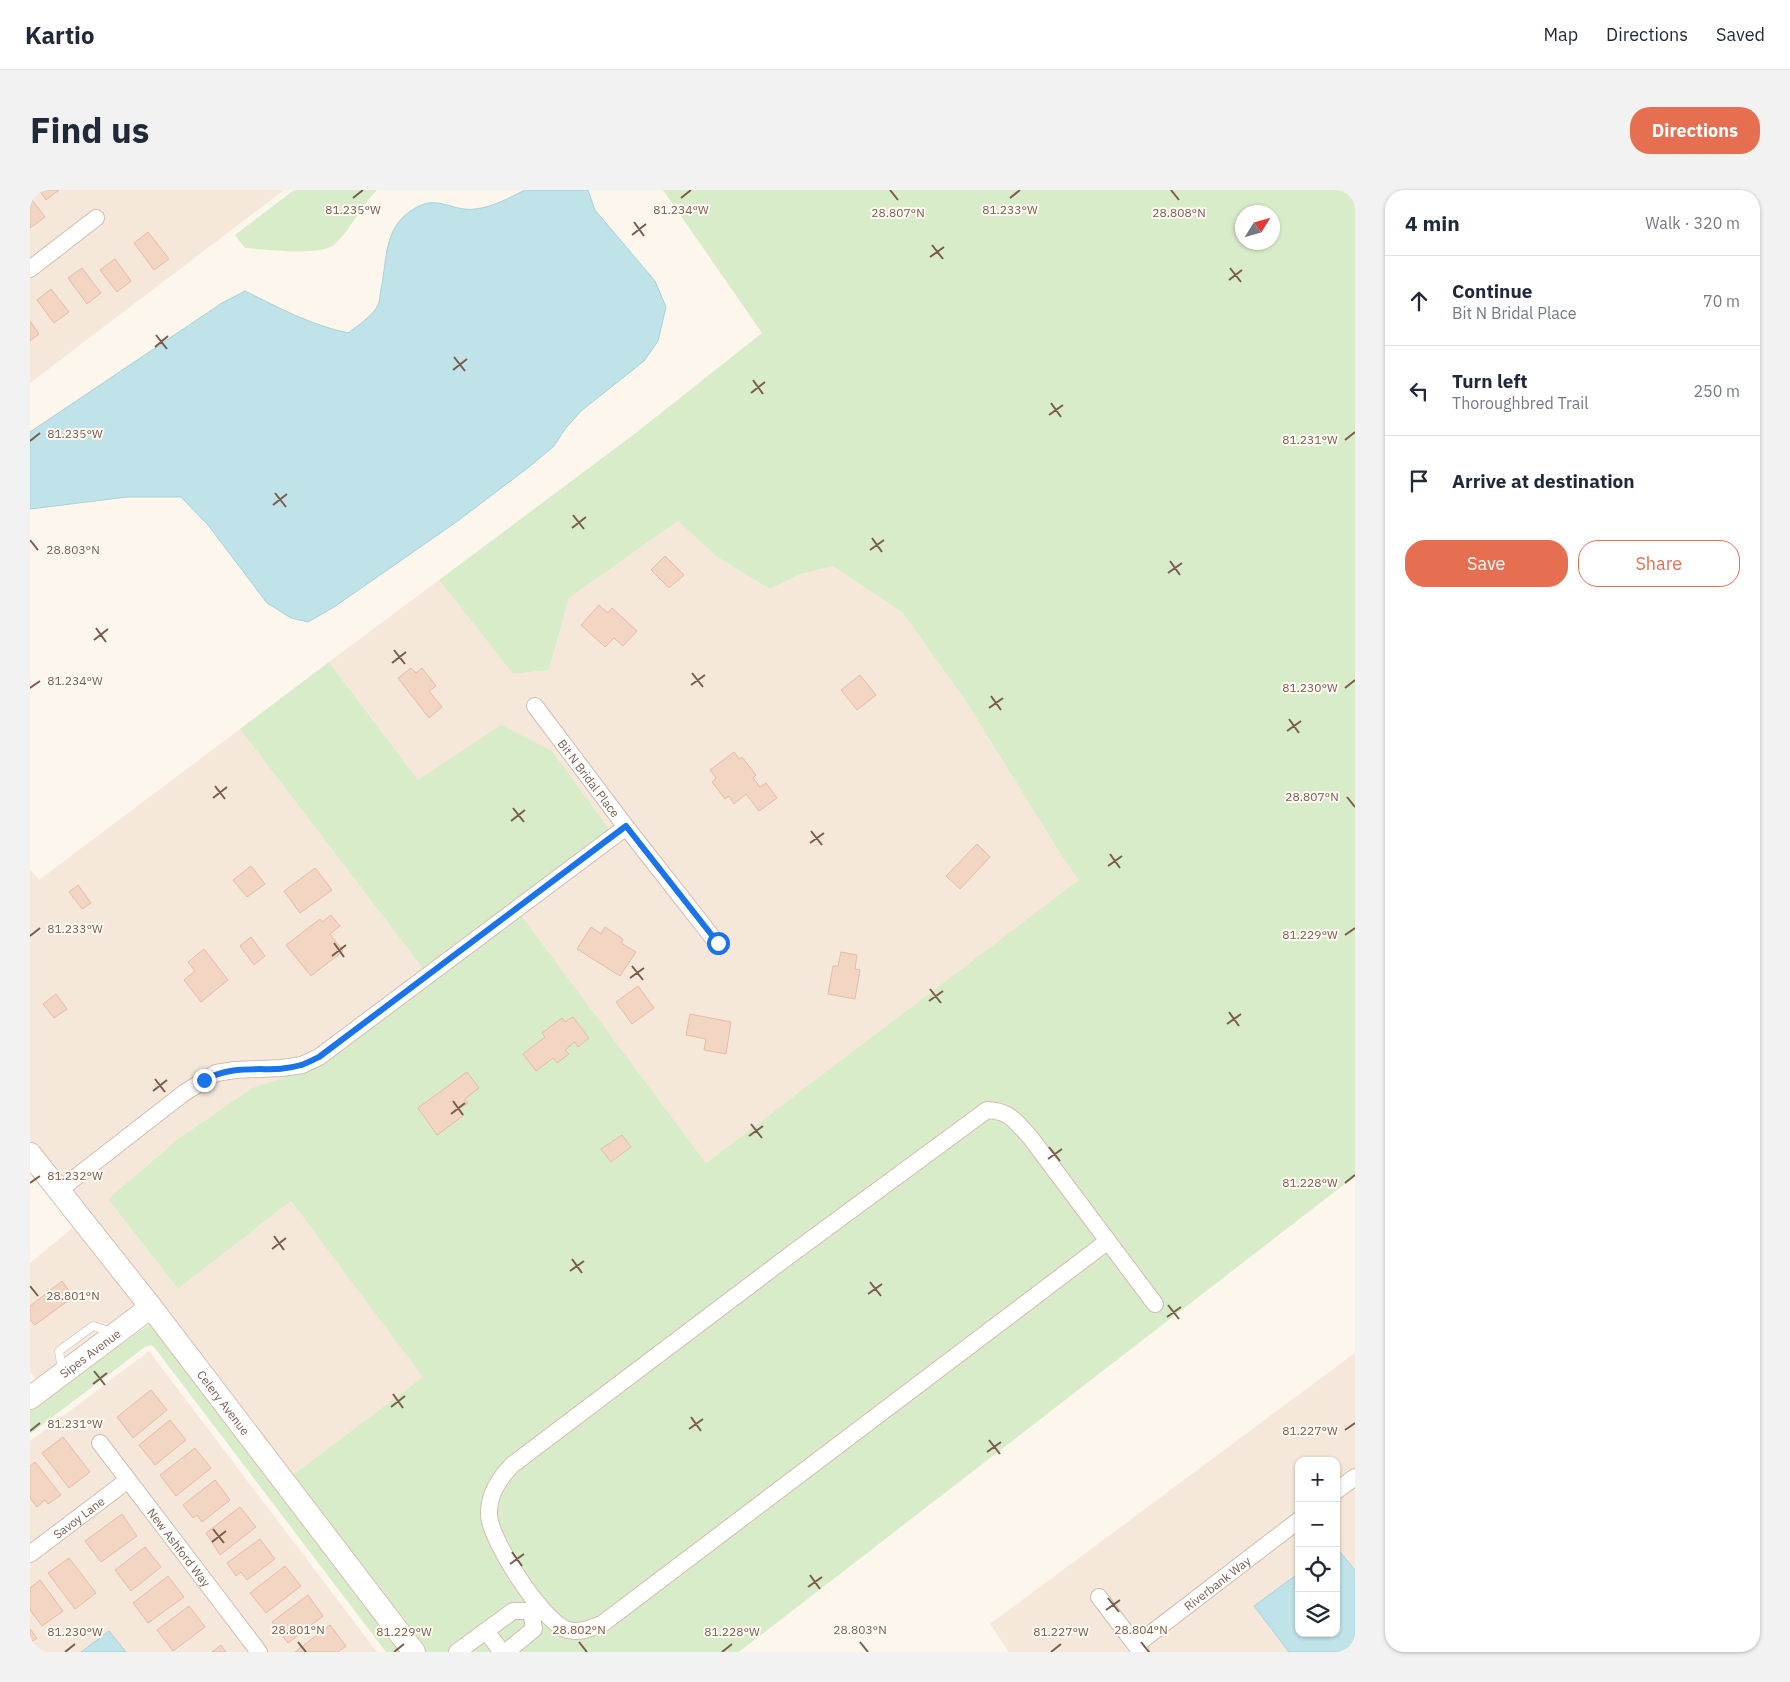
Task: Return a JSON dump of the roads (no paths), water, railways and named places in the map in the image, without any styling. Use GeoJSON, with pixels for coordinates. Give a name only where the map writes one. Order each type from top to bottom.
{"type":"FeatureCollection","features":[{"type":"Feature","properties":{"kind":"main road","name":"Celery Avenue"},"geometry":{"type":"LineString","coordinates":[[30,1154],[151,1307],[414,1652]]}},
{"type":"Feature","properties":{"kind":"main road","name":"Sipes Avenue"},"geometry":{"type":"LineString","coordinates":[[30,1398],[151,1307]]}},
{"type":"Feature","properties":{"kind":"street"},"geometry":{"type":"LineString","coordinates":[[30,268],[96,218]]}},
{"type":"Feature","properties":{"kind":"street","name":"Bit N Bridal Place"},"geometry":{"type":"LineString","coordinates":[[535,706],[718,943]]}},
{"type":"Feature","properties":{"kind":"street"},"geometry":{"type":"LineString","coordinates":[[58,1191],[184,1092],[216,1073],[302,1065],[319,1057],[626,826]]}},
{"type":"Feature","properties":{"kind":"street"},"geometry":{"type":"LineString","coordinates":[[1108,1241],[602,1624],[582,1631],[567,1630],[534,1608],[500,1548],[489,1516],[491,1498],[499,1479],[512,1465],[742,1291],[987,1110],[1000,1110],[1012,1118],[1024,1130],[1108,1241],[1155,1304]]}},
{"type":"Feature","properties":{"kind":"street","name":"New Ashford Way"},"geometry":{"type":"LineString","coordinates":[[100,1443],[259,1652]]}},
{"type":"Feature","properties":{"kind":"street"},"geometry":{"type":"LineString","coordinates":[[1340,1489],[1355,1477]]}},
{"type":"Feature","properties":{"kind":"street","name":"Savoy Lane"},"geometry":{"type":"LineString","coordinates":[[30,1554],[128,1480]]}},
{"type":"Feature","properties":{"kind":"street","name":"Riverbank Way"},"geometry":{"type":"LineString","coordinates":[[1138,1649],[1295,1523]]}},
{"type":"Feature","properties":{"kind":"street"},"geometry":{"type":"LineString","coordinates":[[1099,1597],[1138,1649]]}},
{"type":"Feature","properties":{"kind":"street"},"geometry":{"type":"LineString","coordinates":[[457,1652],[513,1611],[534,1608]]}},
{"type":"Feature","properties":{"kind":"street"},"geometry":{"type":"LineString","coordinates":[[486,1631],[504,1652],[534,1629],[534,1608]]}},
{"type":"Feature","properties":{"kind":"water"},"geometry":{"type":"Polygon","coordinates":[[[525,190],[588,190],[595,210],[655,281],[666,307],[658,341],[644,361],[581,411],[565,429],[554,446],[529,467],[459,520],[334,607],[308,622],[291,618],[267,603],[208,525],[181,497],[127,497],[30,509],[30,432],[222,303],[245,291],[308,321],[348,333],[368,318],[378,305],[389,241],[393,231],[407,213],[426,203],[440,203],[467,209],[482,208],[501,202],[525,190]]]}},
{"type":"Feature","properties":{"kind":"water"},"geometry":{"type":"Polygon","coordinates":[[[1340,1552],[1355,1570],[1355,1652],[1289,1652],[1254,1606],[1295,1576],[1295,1637],[1340,1637],[1340,1552]]]}},
{"type":"Feature","properties":{"kind":"water"},"geometry":{"type":"Polygon","coordinates":[[[109,1631],[126,1652],[81,1652],[109,1631]]]}}]}
